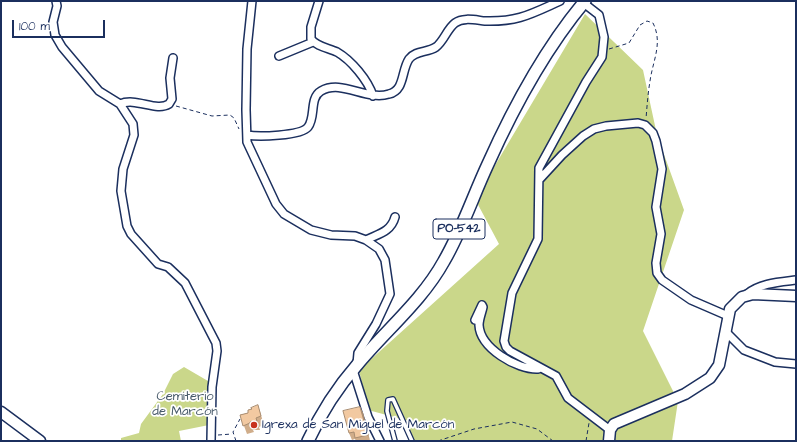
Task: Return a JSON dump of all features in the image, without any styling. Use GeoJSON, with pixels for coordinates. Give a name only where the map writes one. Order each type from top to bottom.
{"type":"FeatureCollection","features":[{"type":"Feature","properties":{"kind":"main road","name":"PO-542"},"geometry":{"type":"LineString","coordinates":[[308,441],[334,394],[355,367],[410,309],[444,261],[488,163],[533,73],[569,20],[584,1]]}},
{"type":"Feature","properties":{"kind":"street"},"geometry":{"type":"LineString","coordinates":[[56,1],[57,6],[53,22],[55,35],[62,47],[99,91],[120,104],[130,118],[134,128],[134,135],[123,169],[121,191],[127,226],[131,234],[158,264],[168,267],[185,283],[216,343],[217,351],[212,387],[211,438]]}},
{"type":"Feature","properties":{"kind":"street"},"geometry":{"type":"LineString","coordinates":[[252,1],[248,48],[247,138],[276,204],[284,214],[311,230],[331,235],[355,236],[366,240],[382,254],[388,273],[390,294],[383,310],[358,353],[355,367],[368,417],[380,441]]}},
{"type":"Feature","properties":{"kind":"street"},"geometry":{"type":"LineString","coordinates":[[319,1],[310,33],[313,42],[339,54],[348,60],[368,86],[373,96]]}},
{"type":"Feature","properties":{"kind":"street"},"geometry":{"type":"LineString","coordinates":[[247,138],[303,132],[312,120],[315,97],[322,90],[339,88],[373,96],[393,93],[400,85],[409,59],[419,52],[436,47],[451,28],[460,21],[522,18],[560,1]]}},
{"type":"Feature","properties":{"kind":"street"},"geometry":{"type":"LineString","coordinates":[[584,1],[599,15],[604,37],[602,57],[586,82],[539,168],[538,239],[512,292],[504,341],[510,351],[556,376],[568,398],[591,414],[610,430]]}},
{"type":"Feature","properties":{"kind":"street"},"geometry":{"type":"LineString","coordinates":[[279,56],[313,42]]}},
{"type":"Feature","properties":{"kind":"street"},"geometry":{"type":"LineString","coordinates":[[120,104],[130,101],[163,106],[172,102],[170,78],[173,58]]}},
{"type":"Feature","properties":{"kind":"street"},"geometry":{"type":"LineString","coordinates":[[539,180],[578,141],[594,129],[638,123],[645,125],[653,133],[662,169],[656,207],[661,234],[656,263],[657,274],[662,280],[691,300],[728,316]]}},
{"type":"Feature","properties":{"kind":"street"},"geometry":{"type":"LineString","coordinates":[[366,240],[387,230],[392,225],[395,217]]}},
{"type":"Feature","properties":{"kind":"street"},"geometry":{"type":"LineString","coordinates":[[609,441],[610,430],[614,424],[685,394],[710,378],[719,365],[728,316],[734,304],[756,288],[796,280]]}},
{"type":"Feature","properties":{"kind":"street"},"geometry":{"type":"LineString","coordinates":[[746,295],[796,296]]}},
{"type":"Feature","properties":{"kind":"street"},"geometry":{"type":"LineString","coordinates":[[475,320],[482,304],[483,307],[479,326],[487,341],[512,364],[527,368],[542,369]]}},
{"type":"Feature","properties":{"kind":"street"},"geometry":{"type":"LineString","coordinates":[[725,331],[744,350],[774,362],[796,364]]}},
{"type":"Feature","properties":{"kind":"street"},"geometry":{"type":"LineString","coordinates":[[1,412],[40,441]]}},
{"type":"Feature","properties":{"kind":"lane"},"geometry":{"type":"LineString","coordinates":[[395,441],[387,410],[388,400],[391,399],[395,404],[412,441]]}},
{"type":"Feature","properties":{"kind":"path"},"geometry":{"type":"LineString","coordinates":[[603,50],[629,44],[640,25],[648,21],[653,23],[657,31],[658,51],[650,80],[645,125]]}},
{"type":"Feature","properties":{"kind":"path"},"geometry":{"type":"LineString","coordinates":[[169,104],[212,116],[230,115],[234,118],[247,138]]}},
{"type":"Feature","properties":{"kind":"path"},"geometry":{"type":"LineString","coordinates":[[586,441],[591,414]]}},
{"type":"Feature","properties":{"kind":"path"},"geometry":{"type":"LineString","coordinates":[[236,441],[233,434],[234,428],[240,419]]}},
{"type":"Feature","properties":{"kind":"path"},"geometry":{"type":"LineString","coordinates":[[438,441],[474,429],[512,422],[537,429],[553,441]]}},
{"type":"Feature","properties":{"kind":"path"},"geometry":{"type":"LineString","coordinates":[[211,438],[233,434]]}},
{"type":"Feature","properties":{"kind":"green space"},"geometry":{"type":"Polygon","coordinates":[[[585,14],[643,70],[657,135],[684,210],[643,331],[678,401],[672,441],[409,441],[409,421],[368,410],[359,370],[499,244],[475,199],[585,14]]]}},
{"type":"Feature","properties":{"kind":"green space","name":"Cemiterio de Marcón"},"geometry":{"type":"Polygon","coordinates":[[[184,367],[208,381],[209,425],[179,431],[181,441],[121,441],[121,438],[139,433],[141,424],[163,394],[173,374],[184,367]]]}},
{"type":"Feature","properties":{"kind":"building"},"geometry":{"type":"Polygon","coordinates":[[[258,405],[261,416],[256,418],[257,421],[250,422],[243,426],[240,415],[248,413],[248,410],[258,405]]]}},
{"type":"Feature","properties":{"kind":"building"},"geometry":{"type":"Polygon","coordinates":[[[360,407],[368,435],[355,438],[354,432],[349,433],[343,411],[360,407]]]}},
{"type":"Feature","properties":{"kind":"place","name":"Igrexa de San Miguel de Marcón"},"geometry":{"type":"Point","coordinates":[254,425]}}]}
